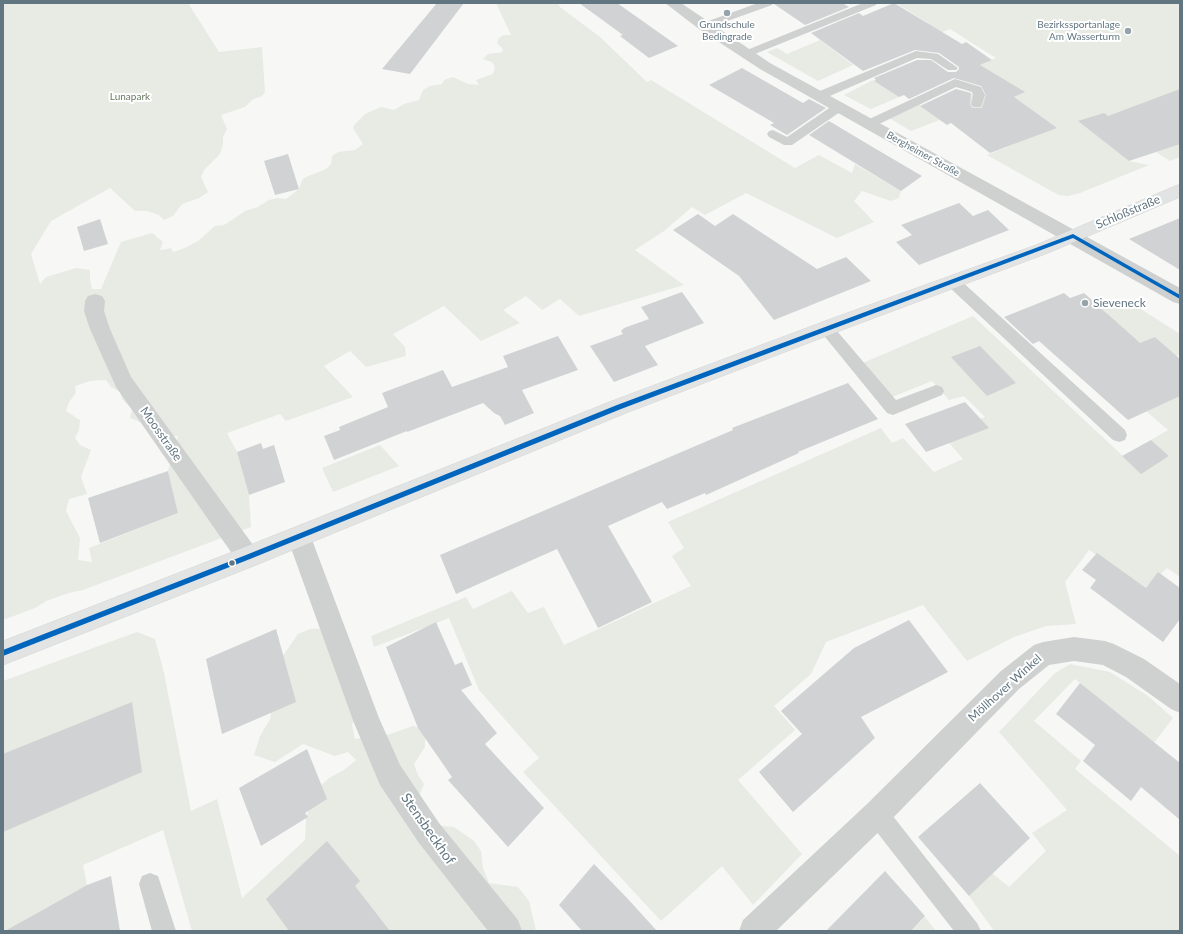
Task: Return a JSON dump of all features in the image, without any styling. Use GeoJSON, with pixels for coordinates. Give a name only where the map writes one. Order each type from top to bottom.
{"type":"FeatureCollection","features":[{"type":"Feature","properties":{"kind":"street","name":"Bergheimer Straße"},"geometry":{"type":"LineString","coordinates":[[672,3],[746,54],[839,108],[1073,236],[1180,297]]}},
{"type":"Feature","properties":{"kind":"street","name":"Schloßstraße"},"geometry":{"type":"LineString","coordinates":[[3,653],[298,537],[618,407],[1073,236],[1180,190]]}},
{"type":"Feature","properties":{"kind":"street","name":"Moosstraße"},"geometry":{"type":"LineString","coordinates":[[95,301],[94,311],[100,329],[123,381],[248,557]]}},
{"type":"Feature","properties":{"kind":"street","name":"Stensbeckhof"},"geometry":{"type":"LineString","coordinates":[[298,537],[367,723],[390,775],[433,838],[507,931]]}},
{"type":"Feature","properties":{"kind":"street","name":"Möllhover Winkel"},"geometry":{"type":"LineString","coordinates":[[754,931],[877,814],[958,730],[1010,680],[1043,654],[1074,649],[1105,653],[1135,668],[1180,700]]}},
{"type":"Feature","properties":{"kind":"lane"},"geometry":{"type":"LineString","coordinates":[[704,26],[768,3]]}},
{"type":"Feature","properties":{"kind":"lane"},"geometry":{"type":"LineString","coordinates":[[746,54],[872,3]]}},
{"type":"Feature","properties":{"kind":"lane"},"geometry":{"type":"LineString","coordinates":[[819,96],[916,54],[934,56],[952,68]]}},
{"type":"Feature","properties":{"kind":"lane"},"geometry":{"type":"LineString","coordinates":[[869,124],[955,83],[977,90],[979,95],[977,104]]}},
{"type":"Feature","properties":{"kind":"lane"},"geometry":{"type":"LineString","coordinates":[[773,134],[788,142],[839,108]]}},
{"type":"Feature","properties":{"kind":"lane"},"geometry":{"type":"LineString","coordinates":[[953,282],[1119,435]]}},
{"type":"Feature","properties":{"kind":"lane"},"geometry":{"type":"LineString","coordinates":[[826,328],[894,408],[936,391]]}},
{"type":"Feature","properties":{"kind":"lane"},"geometry":{"type":"LineString","coordinates":[[877,814],[969,931]]}},
{"type":"Feature","properties":{"kind":"lane"},"geometry":{"type":"LineString","coordinates":[[150,884],[164,931]]}},
{"type":"Feature","properties":{"kind":"green space","name":"Lunapark"},"geometry":{"type":"Polygon","coordinates":[[[3,3],[188,3],[219,52],[262,47],[265,92],[262,96],[252,100],[245,107],[221,115],[227,129],[223,137],[223,144],[220,154],[204,170],[201,177],[208,192],[199,198],[182,204],[173,216],[164,220],[159,215],[147,211],[135,211],[110,188],[51,221],[31,254],[40,284],[46,277],[76,268],[90,270],[92,289],[101,289],[121,242],[152,233],[163,242],[160,250],[171,248],[173,252],[185,248],[198,241],[215,226],[224,225],[245,211],[258,207],[269,200],[278,198],[286,199],[299,189],[302,180],[306,177],[326,169],[331,164],[332,156],[338,152],[355,150],[363,144],[353,128],[365,114],[381,107],[394,110],[404,104],[419,100],[423,90],[430,86],[442,84],[444,80],[453,77],[468,84],[479,85],[476,80],[493,74],[495,67],[492,62],[483,59],[488,54],[503,52],[502,48],[497,43],[499,38],[504,35],[511,35],[496,3],[558,3],[560,7],[600,37],[647,82],[651,80],[795,168],[819,155],[852,173],[855,164],[901,191],[899,198],[891,201],[862,191],[854,201],[874,222],[837,238],[746,193],[705,215],[692,207],[664,231],[635,250],[684,285],[579,316],[560,299],[542,310],[526,296],[503,310],[520,323],[481,341],[444,306],[393,334],[405,347],[406,356],[366,367],[350,351],[324,366],[353,397],[286,421],[280,414],[227,433],[237,452],[249,495],[251,527],[83,590],[46,601],[35,608],[3,620],[3,3]],[[106,380],[90,381],[75,386],[76,393],[69,402],[66,411],[80,420],[79,430],[75,438],[80,445],[91,450],[81,477],[87,494],[69,499],[66,511],[80,538],[78,560],[92,562],[89,548],[178,513],[168,471],[178,436],[154,436],[142,423],[130,418],[132,409],[122,399],[120,392],[111,387],[106,380]]]}},
{"type":"Feature","properties":{"kind":"green space"},"geometry":{"type":"Polygon","coordinates":[[[896,3],[1180,3],[1180,157],[1170,161],[1156,152],[1079,121],[1129,161],[1149,165],[1080,193],[1068,196],[1059,195],[1044,187],[987,155],[1055,128],[981,133],[953,105],[972,96],[969,94],[979,94],[998,89],[1012,98],[1024,92],[1002,79],[965,72],[996,58],[950,29],[925,39],[858,37],[836,22],[854,17],[917,28],[928,23],[896,3]]]}},
{"type":"Feature","properties":{"kind":"green space"},"geometry":{"type":"Polygon","coordinates":[[[820,40],[853,65],[818,81],[767,52],[777,48],[787,54],[820,40]]]}},
{"type":"Feature","properties":{"kind":"green space"},"geometry":{"type":"Polygon","coordinates":[[[873,80],[899,97],[871,109],[844,95],[873,80]]]}},
{"type":"Feature","properties":{"kind":"green space"},"geometry":{"type":"Polygon","coordinates":[[[918,104],[940,120],[911,131],[889,118],[918,104]]]}},
{"type":"Feature","properties":{"kind":"green space"},"geometry":{"type":"Polygon","coordinates":[[[1120,301],[1133,304],[1180,334],[1180,355],[1176,356],[1155,337],[1130,351],[1180,396],[1180,577],[1167,568],[1146,588],[1089,550],[1065,582],[1076,624],[1046,626],[1014,637],[967,661],[923,605],[826,642],[811,674],[774,706],[795,730],[738,780],[802,854],[753,905],[722,866],[661,921],[523,772],[539,758],[479,690],[449,618],[374,647],[371,636],[466,597],[473,609],[512,591],[528,613],[544,607],[564,645],[691,586],[672,556],[684,548],[668,522],[881,428],[892,443],[903,438],[934,472],[963,459],[943,436],[985,417],[964,396],[949,400],[932,381],[887,399],[858,365],[973,316],[1141,473],[1169,456],[1151,440],[1168,430],[1100,371],[1048,338],[1107,313],[1101,308],[1120,301]]]}},
{"type":"Feature","properties":{"kind":"green space"},"geometry":{"type":"Polygon","coordinates":[[[380,445],[399,466],[333,492],[322,468],[380,445]]]}},
{"type":"Feature","properties":{"kind":"green space"},"geometry":{"type":"Polygon","coordinates":[[[335,628],[361,706],[352,725],[355,739],[387,735],[413,726],[425,730],[425,747],[414,764],[418,775],[424,784],[411,814],[418,824],[454,827],[474,841],[481,851],[483,868],[489,883],[518,887],[529,901],[536,931],[192,931],[163,830],[83,865],[87,885],[26,919],[27,931],[3,931],[3,681],[137,632],[155,639],[164,673],[191,811],[217,799],[242,898],[305,840],[306,818],[315,791],[329,778],[344,770],[356,760],[348,752],[335,756],[303,744],[275,762],[254,755],[260,736],[270,719],[274,695],[273,670],[298,634],[310,629],[335,628]]]}},
{"type":"Feature","properties":{"kind":"green space"},"geometry":{"type":"Polygon","coordinates":[[[1070,664],[1110,672],[1148,696],[1173,718],[1154,743],[1075,679],[1034,721],[1081,761],[1075,769],[1180,856],[1180,931],[994,931],[969,896],[992,873],[1009,887],[1046,851],[1032,833],[1067,810],[999,732],[1054,674],[1070,664]]]}},
{"type":"Feature","properties":{"kind":"green space"},"geometry":{"type":"Polygon","coordinates":[[[925,917],[936,931],[911,931],[925,917]]]}},
{"type":"Feature","properties":{"kind":"building"},"geometry":{"type":"Polygon","coordinates":[[[437,3],[464,3],[410,74],[382,69],[437,3]]]}},
{"type":"Feature","properties":{"kind":"building"},"geometry":{"type":"Polygon","coordinates":[[[579,3],[617,3],[678,46],[649,58],[620,36],[623,35],[579,3]]]}},
{"type":"Feature","properties":{"kind":"building"},"geometry":{"type":"Polygon","coordinates":[[[774,3],[842,3],[849,7],[805,25],[774,3]]]}},
{"type":"Feature","properties":{"kind":"building"},"geometry":{"type":"Polygon","coordinates":[[[894,3],[962,44],[966,42],[992,60],[980,65],[1025,92],[1014,97],[1057,128],[990,153],[951,123],[947,125],[920,106],[956,89],[971,93],[970,104],[972,108],[982,108],[986,95],[981,86],[954,78],[909,99],[904,95],[899,97],[874,81],[876,80],[874,78],[917,60],[931,60],[948,72],[956,72],[959,69],[959,67],[939,53],[915,50],[863,71],[811,33],[859,13],[863,16],[894,3]]]}},
{"type":"Feature","properties":{"kind":"building"},"geometry":{"type":"Polygon","coordinates":[[[742,68],[803,103],[809,99],[826,108],[787,135],[770,125],[774,123],[709,85],[742,68]]]}},
{"type":"Feature","properties":{"kind":"building"},"geometry":{"type":"Polygon","coordinates":[[[1180,89],[1180,144],[1129,161],[1078,121],[1104,113],[1108,116],[1180,89]]]}},
{"type":"Feature","properties":{"kind":"building"},"geometry":{"type":"Polygon","coordinates":[[[829,121],[922,176],[901,191],[809,135],[829,121]]]}},
{"type":"Feature","properties":{"kind":"building"},"geometry":{"type":"Polygon","coordinates":[[[288,154],[299,189],[275,195],[264,161],[288,154]]]}},
{"type":"Feature","properties":{"kind":"building"},"geometry":{"type":"Polygon","coordinates":[[[959,203],[973,216],[988,210],[1009,230],[919,265],[896,242],[912,235],[901,225],[959,203]]]}},
{"type":"Feature","properties":{"kind":"building"},"geometry":{"type":"Polygon","coordinates":[[[698,214],[715,226],[733,214],[817,269],[846,257],[871,281],[774,320],[739,276],[673,230],[698,214]]]}},
{"type":"Feature","properties":{"kind":"building"},"geometry":{"type":"Polygon","coordinates":[[[1180,218],[1180,270],[1129,239],[1180,218]]]}},
{"type":"Feature","properties":{"kind":"building"},"geometry":{"type":"Polygon","coordinates":[[[100,219],[108,244],[84,251],[77,227],[100,219]]]}},
{"type":"Feature","properties":{"kind":"building"},"geometry":{"type":"Polygon","coordinates":[[[682,292],[704,323],[645,346],[658,365],[614,382],[590,346],[623,334],[621,331],[624,328],[649,319],[641,307],[682,292]]]}},
{"type":"Feature","properties":{"kind":"building"},"geometry":{"type":"Polygon","coordinates":[[[1064,293],[1070,298],[1084,293],[1140,343],[1155,337],[1180,359],[1180,396],[1128,420],[1039,341],[1033,344],[1004,317],[1064,293]]]}},
{"type":"Feature","properties":{"kind":"building"},"geometry":{"type":"Polygon","coordinates":[[[558,336],[578,370],[522,390],[534,413],[505,425],[500,416],[494,413],[483,403],[334,460],[324,436],[340,430],[339,427],[388,407],[382,393],[443,370],[452,387],[508,367],[503,356],[558,336]]]}},
{"type":"Feature","properties":{"kind":"building"},"geometry":{"type":"Polygon","coordinates":[[[980,346],[1016,383],[987,396],[951,357],[980,346]]]}},
{"type":"Feature","properties":{"kind":"building"},"geometry":{"type":"Polygon","coordinates":[[[848,383],[878,419],[798,452],[799,453],[706,495],[705,493],[667,509],[662,502],[608,526],[652,602],[598,628],[557,549],[456,594],[440,555],[733,430],[732,428],[848,383]]]}},
{"type":"Feature","properties":{"kind":"building"},"geometry":{"type":"Polygon","coordinates":[[[965,402],[989,428],[926,452],[905,424],[965,402]]]}},
{"type":"Feature","properties":{"kind":"building"},"geometry":{"type":"Polygon","coordinates":[[[1151,440],[1169,456],[1141,474],[1122,456],[1151,440]]]}},
{"type":"Feature","properties":{"kind":"building"},"geometry":{"type":"Polygon","coordinates":[[[261,443],[263,449],[274,445],[285,482],[249,495],[237,452],[261,443]]]}},
{"type":"Feature","properties":{"kind":"building"},"geometry":{"type":"Polygon","coordinates":[[[168,471],[178,513],[100,543],[88,498],[168,471]]]}},
{"type":"Feature","properties":{"kind":"building"},"geometry":{"type":"Polygon","coordinates":[[[1097,553],[1146,588],[1158,572],[1180,588],[1180,619],[1163,642],[1090,588],[1096,580],[1082,570],[1097,553]]]}},
{"type":"Feature","properties":{"kind":"building"},"geometry":{"type":"Polygon","coordinates":[[[909,620],[948,672],[861,717],[875,738],[793,812],[759,772],[802,734],[781,711],[854,648],[909,620]]]}},
{"type":"Feature","properties":{"kind":"building"},"geometry":{"type":"Polygon","coordinates":[[[436,622],[455,665],[462,662],[472,685],[461,690],[497,733],[485,744],[544,808],[508,847],[448,780],[452,777],[418,728],[386,647],[436,622]]]}},
{"type":"Feature","properties":{"kind":"building"},"geometry":{"type":"Polygon","coordinates":[[[276,629],[296,702],[222,734],[206,659],[276,629]]]}},
{"type":"Feature","properties":{"kind":"building"},"geometry":{"type":"Polygon","coordinates":[[[1080,683],[1180,763],[1180,820],[1141,787],[1131,801],[1083,761],[1095,745],[1056,714],[1080,683]]]}},
{"type":"Feature","properties":{"kind":"building"},"geometry":{"type":"Polygon","coordinates":[[[132,702],[142,772],[3,832],[3,754],[132,702]]]}},
{"type":"Feature","properties":{"kind":"building"},"geometry":{"type":"Polygon","coordinates":[[[307,749],[327,799],[305,813],[308,817],[261,846],[239,788],[307,749]]]}},
{"type":"Feature","properties":{"kind":"building"},"geometry":{"type":"Polygon","coordinates":[[[980,783],[1030,838],[969,896],[918,837],[980,783]]]}},
{"type":"Feature","properties":{"kind":"building"},"geometry":{"type":"Polygon","coordinates":[[[327,841],[360,881],[355,886],[390,931],[289,931],[266,899],[327,841]]]}},
{"type":"Feature","properties":{"kind":"building"},"geometry":{"type":"Polygon","coordinates":[[[594,864],[657,931],[582,931],[559,905],[594,864]]]}},
{"type":"Feature","properties":{"kind":"building"},"geometry":{"type":"Polygon","coordinates":[[[885,871],[925,916],[911,931],[826,931],[885,871]]]}},
{"type":"Feature","properties":{"kind":"building"},"geometry":{"type":"Polygon","coordinates":[[[111,876],[120,931],[5,931],[87,885],[111,876]]]}},
{"type":"Feature","properties":{"kind":"transit line"},"geometry":{"type":"LineString","coordinates":[[1073,236],[1180,297]]}},
{"type":"Feature","properties":{"kind":"transit line"},"geometry":{"type":"LineString","coordinates":[[3,653],[248,557],[619,407],[1073,236]]}},
{"type":"Feature","properties":{"kind":"place","name":"Grundschule Bedingrade"},"geometry":{"type":"Point","coordinates":[727,13]}},
{"type":"Feature","properties":{"kind":"place","name":"Bezirkssportanlage Am Wasserturm"},"geometry":{"type":"Point","coordinates":[1128,31]}},
{"type":"Feature","properties":{"kind":"place","name":"Sieveneck"},"geometry":{"type":"Point","coordinates":[1085,303]}}]}
